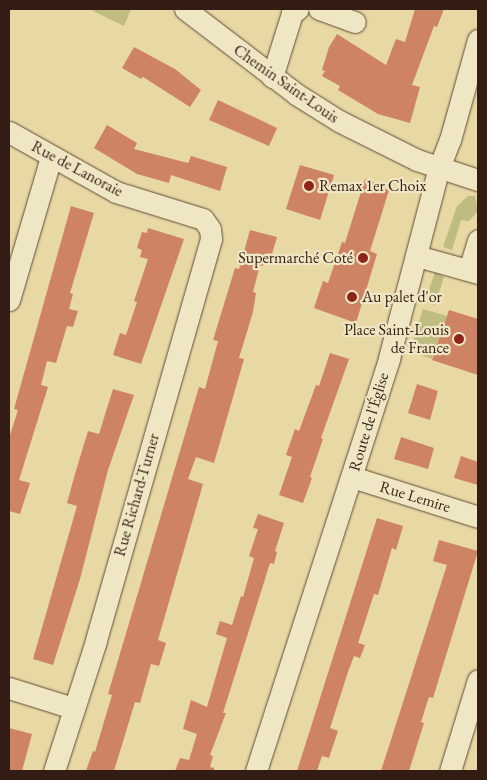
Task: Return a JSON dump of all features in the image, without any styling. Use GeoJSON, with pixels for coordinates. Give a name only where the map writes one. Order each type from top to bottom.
{"type":"FeatureCollection","features":[{"type":"Feature","properties":{"kind":"street","name":"Chemin Saint-Louis"},"geometry":{"type":"LineString","coordinates":[[185,9],[272,77],[339,121],[387,146],[439,168],[478,180]]}},
{"type":"Feature","properties":{"kind":"street"},"geometry":{"type":"LineString","coordinates":[[272,77],[292,13],[298,9]]}},
{"type":"Feature","properties":{"kind":"street"},"geometry":{"type":"LineString","coordinates":[[319,9],[355,22]]}},
{"type":"Feature","properties":{"kind":"street","name":"Route de l'Église"},"geometry":{"type":"LineString","coordinates":[[256,771],[389,358],[439,168],[450,140],[478,40]]}},
{"type":"Feature","properties":{"kind":"street","name":"Rue de Lanoraie"},"geometry":{"type":"LineString","coordinates":[[9,132],[116,192],[203,219]]}},
{"type":"Feature","properties":{"kind":"street"},"geometry":{"type":"LineString","coordinates":[[9,300],[51,157]]}},
{"type":"Feature","properties":{"kind":"street","name":"Rue Richard-Turner"},"geometry":{"type":"LineString","coordinates":[[54,771],[96,641],[211,239],[210,229],[203,219]]}},
{"type":"Feature","properties":{"kind":"street"},"geometry":{"type":"LineString","coordinates":[[417,256],[473,272],[478,240]]}},
{"type":"Feature","properties":{"kind":"street","name":"Rue Lemire"},"geometry":{"type":"LineString","coordinates":[[352,477],[478,517]]}},
{"type":"Feature","properties":{"kind":"street"},"geometry":{"type":"LineString","coordinates":[[450,771],[478,680]]}},
{"type":"Feature","properties":{"kind":"street"},"geometry":{"type":"LineString","coordinates":[[9,688],[73,708]]}},
{"type":"Feature","properties":{"kind":"shaded area"},"geometry":{"type":"Polygon","coordinates":[[[89,9],[131,9],[124,26],[89,9]]]}},
{"type":"Feature","properties":{"kind":"shaded area"},"geometry":{"type":"Polygon","coordinates":[[[468,196],[475,196],[478,211],[469,221],[461,220],[452,250],[443,247],[457,206],[468,196]]]}},
{"type":"Feature","properties":{"kind":"shaded area"},"geometry":{"type":"Polygon","coordinates":[[[435,272],[444,277],[435,305],[425,302],[435,272]]]}},
{"type":"Feature","properties":{"kind":"shaded area"},"geometry":{"type":"Polygon","coordinates":[[[423,309],[447,316],[432,359],[410,351],[423,309]]]}},
{"type":"Feature","properties":{"kind":"building"},"geometry":{"type":"Polygon","coordinates":[[[415,9],[444,9],[437,27],[434,26],[412,85],[420,87],[410,123],[378,114],[338,90],[340,86],[322,76],[325,71],[322,70],[329,47],[337,34],[386,65],[396,39],[405,42],[415,9]]]}},
{"type":"Feature","properties":{"kind":"building"},"geometry":{"type":"Polygon","coordinates":[[[134,47],[175,69],[201,90],[190,107],[143,77],[141,79],[122,68],[134,47]]]}},
{"type":"Feature","properties":{"kind":"building"},"geometry":{"type":"Polygon","coordinates":[[[218,100],[277,128],[269,146],[209,120],[218,100]]]}},
{"type":"Feature","properties":{"kind":"building"},"geometry":{"type":"Polygon","coordinates":[[[107,125],[137,143],[134,149],[188,163],[191,156],[227,167],[220,191],[171,175],[169,183],[137,174],[94,148],[107,125]]]}},
{"type":"Feature","properties":{"kind":"building"},"geometry":{"type":"Polygon","coordinates":[[[300,165],[334,175],[320,220],[286,209],[300,165]]]}},
{"type":"Feature","properties":{"kind":"building"},"geometry":{"type":"Polygon","coordinates":[[[365,179],[376,183],[375,186],[389,190],[370,251],[377,254],[356,323],[314,308],[323,281],[328,283],[342,242],[345,243],[365,179]]]}},
{"type":"Feature","properties":{"kind":"building"},"geometry":{"type":"Polygon","coordinates":[[[71,206],[94,213],[70,293],[73,294],[69,309],[78,311],[73,327],[67,326],[56,363],[47,361],[41,385],[48,387],[19,480],[30,483],[20,514],[9,511],[9,438],[18,410],[14,409],[71,206]]]}},
{"type":"Feature","properties":{"kind":"building"},"geometry":{"type":"Polygon","coordinates":[[[148,228],[184,239],[141,364],[113,355],[120,333],[126,335],[137,302],[134,301],[148,259],[140,257],[142,250],[137,248],[142,232],[147,233],[148,228]]]}},
{"type":"Feature","properties":{"kind":"building"},"geometry":{"type":"Polygon","coordinates":[[[250,230],[277,237],[272,254],[267,253],[263,266],[260,265],[253,292],[256,293],[253,312],[239,358],[244,359],[214,463],[196,457],[188,479],[203,484],[158,640],[166,643],[159,666],[151,664],[140,703],[135,702],[114,771],[86,771],[93,751],[95,752],[112,695],[108,694],[199,387],[205,389],[218,341],[213,340],[235,268],[239,269],[250,230]]]}},
{"type":"Feature","properties":{"kind":"building","name":"Place Saint-Louis de France"},"geometry":{"type":"Polygon","coordinates":[[[449,310],[478,319],[478,375],[432,360],[449,310]]]}},
{"type":"Feature","properties":{"kind":"building"},"geometry":{"type":"Polygon","coordinates":[[[330,353],[349,359],[321,438],[323,439],[303,503],[279,495],[292,457],[286,455],[295,429],[299,431],[316,385],[319,386],[330,353]]]}},
{"type":"Feature","properties":{"kind":"building"},"geometry":{"type":"Polygon","coordinates":[[[417,384],[438,391],[430,420],[408,413],[417,384]]]}},
{"type":"Feature","properties":{"kind":"building"},"geometry":{"type":"Polygon","coordinates":[[[113,389],[134,395],[108,470],[80,579],[53,665],[33,659],[77,506],[67,503],[75,474],[88,431],[99,434],[113,389]]]}},
{"type":"Feature","properties":{"kind":"building"},"geometry":{"type":"Polygon","coordinates":[[[401,437],[434,448],[428,469],[394,459],[401,437]]]}},
{"type":"Feature","properties":{"kind":"building"},"geometry":{"type":"Polygon","coordinates":[[[461,456],[478,462],[478,485],[454,478],[461,456]]]}},
{"type":"Feature","properties":{"kind":"building"},"geometry":{"type":"Polygon","coordinates":[[[258,514],[284,523],[275,551],[277,552],[274,564],[270,563],[223,713],[226,713],[210,755],[213,756],[210,767],[214,768],[214,771],[175,771],[180,758],[189,760],[197,734],[183,729],[191,700],[207,707],[227,638],[216,634],[220,621],[232,625],[241,596],[243,597],[254,558],[249,556],[258,529],[253,528],[258,514]]]}},
{"type":"Feature","properties":{"kind":"building"},"geometry":{"type":"Polygon","coordinates":[[[377,518],[403,526],[396,550],[392,548],[378,595],[374,594],[358,643],[365,645],[360,658],[354,656],[348,672],[330,728],[338,731],[329,758],[322,756],[317,771],[297,771],[377,518]]]}},
{"type":"Feature","properties":{"kind":"building"},"geometry":{"type":"Polygon","coordinates":[[[439,540],[478,551],[433,698],[429,697],[421,722],[424,723],[409,771],[381,771],[447,565],[433,561],[439,540]]]}},
{"type":"Feature","properties":{"kind":"building"},"geometry":{"type":"Polygon","coordinates":[[[9,728],[32,734],[22,771],[9,771],[9,728]]]}},
{"type":"Feature","properties":{"kind":"place","name":"Remax 1er Choix"},"geometry":{"type":"Point","coordinates":[309,186]}},
{"type":"Feature","properties":{"kind":"place","name":"Supermarché Coté"},"geometry":{"type":"Point","coordinates":[363,258]}},
{"type":"Feature","properties":{"kind":"place","name":"Au palet d'or"},"geometry":{"type":"Point","coordinates":[352,297]}},
{"type":"Feature","properties":{"kind":"place","name":"Place Saint-Louis de France"},"geometry":{"type":"Point","coordinates":[459,339]}}]}
